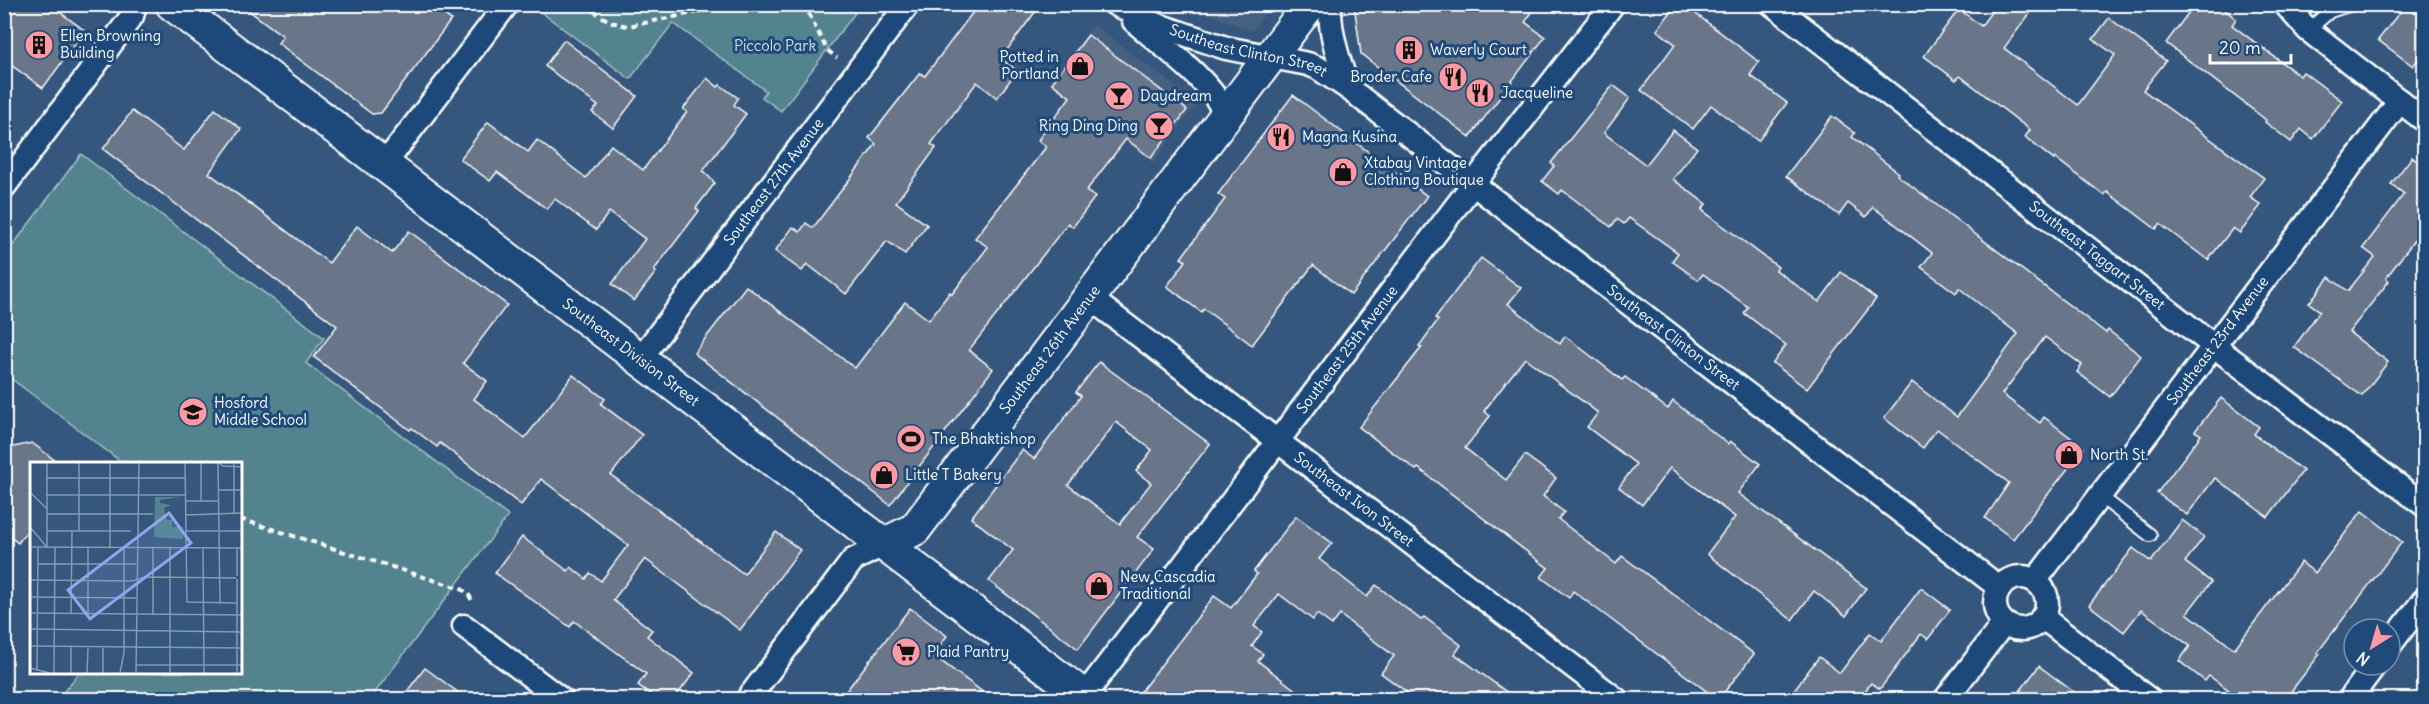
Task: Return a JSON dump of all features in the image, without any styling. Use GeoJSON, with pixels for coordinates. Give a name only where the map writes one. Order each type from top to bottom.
{"type":"FeatureCollection","features":[{"type":"Feature","properties":{"kind":"main road","name":"Southeast Division Street"},"geometry":{"type":"LineString","coordinates":[[172,4],[1087,698]]}},
{"type":"Feature","properties":{"kind":"main road","name":"Southeast 26th Avenue"},"geometry":{"type":"LineString","coordinates":[[885,544],[915,529],[1310,4]]}},
{"type":"Feature","properties":{"kind":"street"},"geometry":{"type":"LineString","coordinates":[[4,187],[132,16],[135,4]]}},
{"type":"Feature","properties":{"kind":"street"},"geometry":{"type":"LineString","coordinates":[[384,165],[507,4]]}},
{"type":"Feature","properties":{"kind":"street","name":"Southeast 27th Avenue"},"geometry":{"type":"LineString","coordinates":[[640,359],[908,4]]}},
{"type":"Feature","properties":{"kind":"street","name":"Southeast Clinton Street"},"geometry":{"type":"LineString","coordinates":[[1115,4],[1152,23],[1226,48],[1318,68],[1348,88],[2000,588]]}},
{"type":"Feature","properties":{"kind":"street","name":"Southeast Clinton Street"},"geometry":{"type":"LineString","coordinates":[[1115,4],[1203,82],[1221,103],[1226,115]]}},
{"type":"Feature","properties":{"kind":"street","name":"Southeast Clinton Street"},"geometry":{"type":"LineString","coordinates":[[1330,4],[1329,16],[1335,46],[1348,88]]}},
{"type":"Feature","properties":{"kind":"street","name":"Southeast 25th Avenue"},"geometry":{"type":"LineString","coordinates":[[1087,698],[1473,184],[1612,4]]}},
{"type":"Feature","properties":{"kind":"street","name":"Southeast Taggart Street"},"geometry":{"type":"LineString","coordinates":[[1772,4],[2214,346],[2424,505]]}},
{"type":"Feature","properties":{"kind":"street"},"geometry":{"type":"LineString","coordinates":[[2285,4],[2308,30],[2424,120]]}},
{"type":"Feature","properties":{"kind":"street","name":"Southeast 23rd Avenue"},"geometry":{"type":"LineString","coordinates":[[2035,581],[2400,101]]}},
{"type":"Feature","properties":{"kind":"street","name":"Southeast Ivon Street"},"geometry":{"type":"LineString","coordinates":[[1090,298],[1617,699]]}},
{"type":"Feature","properties":{"kind":"street","name":"Southeast 26th Avenue"},"geometry":{"type":"LineString","coordinates":[[747,699],[853,560],[885,544]]}},
{"type":"Feature","properties":{"kind":"street"},"geometry":{"type":"LineString","coordinates":[[2012,578],[2028,578],[2035,581],[2041,586],[2047,602],[2038,623],[2018,628],[2004,623],[1996,610],[1995,602],[2000,588],[2012,578]]}},
{"type":"Feature","properties":{"kind":"street"},"geometry":{"type":"LineString","coordinates":[[2402,629],[2424,600]]}},
{"type":"Feature","properties":{"kind":"street"},"geometry":{"type":"LineString","coordinates":[[2042,617],[2150,699]]}},
{"type":"Feature","properties":{"kind":"street"},"geometry":{"type":"LineString","coordinates":[[1945,699],[2004,623]]}},
{"type":"Feature","properties":{"kind":"street"},"geometry":{"type":"LineString","coordinates":[[464,626],[562,699]]}},
{"type":"Feature","properties":{"kind":"street"},"geometry":{"type":"LineString","coordinates":[[2349,699],[2366,677]]}},
{"type":"Feature","properties":{"kind":"lane"},"geometry":{"type":"LineString","coordinates":[[2308,30],[2330,10],[2352,4]]}},
{"type":"Feature","properties":{"kind":"lane"},"geometry":{"type":"LineString","coordinates":[[2100,496],[2150,535]]}},
{"type":"Feature","properties":{"kind":"path"},"geometry":{"type":"LineString","coordinates":[[585,4],[601,17],[616,24],[629,26],[737,4]]}},
{"type":"Feature","properties":{"kind":"path"},"geometry":{"type":"LineString","coordinates":[[804,4],[827,50],[856,74]]}},
{"type":"Feature","properties":{"kind":"path"},"geometry":{"type":"LineString","coordinates":[[242,520],[462,589]]}},
{"type":"Feature","properties":{"kind":"shaded area"},"geometry":{"type":"Polygon","coordinates":[[[1188,5],[1272,5],[1252,31],[1188,5]]]}},
{"type":"Feature","properties":{"kind":"shaded area"},"geometry":{"type":"Polygon","coordinates":[[[1094,25],[1197,103],[1153,163],[1049,83],[1094,25]]]}},
{"type":"Feature","properties":{"kind":"green space","name":"Piccolo Park"},"geometry":{"type":"Polygon","coordinates":[[[843,4],[855,13],[781,111],[762,97],[766,91],[673,23],[630,79],[541,12],[546,5],[843,4]]]}},
{"type":"Feature","properties":{"kind":"green space","name":"Hosford Middle School"},"geometry":{"type":"Polygon","coordinates":[[[81,154],[324,338],[306,363],[508,516],[370,699],[58,699],[78,674],[242,674],[242,462],[119,462],[5,374],[5,256],[81,154]]]}},
{"type":"Feature","properties":{"kind":"building","name":"Ellen Browning Building"},"geometry":{"type":"Polygon","coordinates":[[[4,4],[49,4],[85,31],[43,88],[4,60],[4,4]]]}},
{"type":"Feature","properties":{"kind":"building"},"geometry":{"type":"Polygon","coordinates":[[[240,4],[431,4],[451,20],[381,113],[372,114],[278,43],[283,36],[240,4]]]}},
{"type":"Feature","properties":{"kind":"building"},"geometry":{"type":"Polygon","coordinates":[[[979,4],[1041,4],[1001,58],[1017,71],[997,98],[977,82],[931,144],[936,148],[896,202],[927,225],[905,254],[887,241],[846,294],[807,264],[802,271],[775,251],[793,227],[800,232],[806,223],[813,228],[876,144],[869,138],[920,73],[925,76],[979,4]]]}},
{"type":"Feature","properties":{"kind":"building"},"geometry":{"type":"Polygon","coordinates":[[[1354,4],[1538,4],[1525,22],[1545,37],[1470,137],[1361,54],[1354,4]]]}},
{"type":"Feature","properties":{"kind":"building"},"geometry":{"type":"Polygon","coordinates":[[[1677,4],[1683,4],[1759,62],[1750,75],[1787,103],[1758,141],[1711,105],[1693,129],[1641,90],[1675,44],[1657,30],[1677,4]]]}},
{"type":"Feature","properties":{"kind":"building"},"geometry":{"type":"Polygon","coordinates":[[[1997,4],[2037,4],[2004,48],[2078,105],[2115,55],[2093,39],[2109,18],[2166,61],[2143,90],[2264,178],[2250,197],[2261,205],[2240,233],[2233,228],[2208,260],[2160,224],[2156,229],[2107,192],[2104,195],[2055,158],[2054,160],[2025,137],[2030,130],[1960,76],[1956,80],[1924,56],[1959,9],[1981,26],[1997,4]]]}},
{"type":"Feature","properties":{"kind":"building"},"geometry":{"type":"Polygon","coordinates":[[[2195,4],[2218,4],[2236,19],[2232,25],[2300,76],[2303,72],[2342,101],[2313,139],[2301,129],[2291,142],[2166,43],[2195,4]]]}},
{"type":"Feature","properties":{"kind":"building"},"geometry":{"type":"Polygon","coordinates":[[[2406,4],[2424,4],[2424,51],[2413,66],[2378,40],[2406,4]]]}},
{"type":"Feature","properties":{"kind":"building"},"geometry":{"type":"Polygon","coordinates":[[[1088,35],[1187,110],[1151,158],[1126,139],[1086,191],[1095,197],[1073,227],[1068,223],[969,350],[993,369],[890,505],[694,353],[746,286],[855,368],[905,302],[929,320],[988,247],[975,238],[1046,147],[1038,140],[1070,97],[1052,83],[1088,35]]]}},
{"type":"Feature","properties":{"kind":"building"},"geometry":{"type":"Polygon","coordinates":[[[564,40],[637,96],[613,128],[592,112],[598,106],[545,66],[564,40]]]}},
{"type":"Feature","properties":{"kind":"building"},"geometry":{"type":"Polygon","coordinates":[[[707,78],[738,98],[734,105],[746,114],[703,171],[715,183],[696,208],[699,211],[654,270],[656,272],[634,301],[612,284],[645,239],[609,212],[596,230],[555,199],[547,209],[497,172],[490,181],[460,159],[488,122],[528,152],[537,140],[586,178],[611,145],[643,170],[687,112],[683,109],[707,78]]]}},
{"type":"Feature","properties":{"kind":"building"},"geometry":{"type":"Polygon","coordinates":[[[1613,85],[1630,98],[1604,133],[1646,165],[1673,130],[1697,148],[1673,179],[1706,204],[1702,210],[1778,267],[1776,270],[1819,302],[1841,272],[1876,299],[1807,389],[1773,363],[1786,345],[1744,313],[1748,307],[1703,274],[1698,280],[1672,261],[1678,253],[1629,218],[1624,224],[1617,219],[1611,227],[1562,190],[1559,194],[1542,181],[1554,166],[1551,163],[1613,85]]]}},
{"type":"Feature","properties":{"kind":"building"},"geometry":{"type":"Polygon","coordinates":[[[1293,95],[1427,196],[1351,295],[1313,265],[1252,345],[1204,309],[1201,312],[1167,286],[1186,261],[1181,258],[1225,199],[1218,194],[1293,95]]]}},
{"type":"Feature","properties":{"kind":"building"},"geometry":{"type":"Polygon","coordinates":[[[215,109],[241,129],[209,173],[329,263],[357,226],[392,253],[409,231],[507,305],[463,363],[487,381],[474,399],[525,438],[573,375],[605,399],[601,404],[642,435],[611,475],[744,574],[776,532],[800,550],[740,630],[645,559],[613,600],[652,630],[647,636],[694,673],[674,699],[657,699],[638,685],[646,674],[574,621],[570,627],[495,573],[522,537],[568,571],[571,567],[586,579],[590,573],[601,581],[628,545],[541,479],[521,505],[440,443],[437,447],[412,428],[410,430],[314,357],[337,326],[103,149],[132,111],[184,150],[215,109]]]}},
{"type":"Feature","properties":{"kind":"building"},"geometry":{"type":"Polygon","coordinates":[[[1832,116],[1855,133],[1852,137],[1899,173],[1897,175],[2106,333],[2108,330],[2141,356],[2110,397],[2077,372],[2082,365],[2045,337],[2002,394],[2040,423],[2044,417],[2084,448],[2013,539],[1985,518],[2009,483],[1937,429],[1923,448],[1884,418],[1912,382],[1957,417],[2018,334],[1959,288],[1956,293],[1921,267],[1932,253],[1873,207],[1866,217],[1848,203],[1839,215],[1786,176],[1832,116]]]}},
{"type":"Feature","properties":{"kind":"building"},"geometry":{"type":"Polygon","coordinates":[[[2412,157],[2424,167],[2424,227],[2386,278],[2389,281],[2349,332],[2388,362],[2362,396],[2294,347],[2320,311],[2309,303],[2329,277],[2348,291],[2375,257],[2363,248],[2404,194],[2391,184],[2412,157]]]}},
{"type":"Feature","properties":{"kind":"building"},"geometry":{"type":"Polygon","coordinates":[[[1481,258],[1521,288],[1508,304],[1560,344],[1565,336],[1622,380],[1625,377],[1668,409],[1673,401],[1728,444],[1730,441],[1760,464],[1738,493],[1866,588],[1846,616],[1814,591],[1792,620],[1707,554],[1735,517],[1670,468],[1642,505],[1619,487],[1636,464],[1587,427],[1598,413],[1525,358],[1484,411],[1490,416],[1465,448],[1506,480],[1525,455],[1556,478],[1543,496],[1564,512],[1558,519],[1616,564],[1622,556],[1754,654],[1719,699],[1573,591],[1569,598],[1541,577],[1548,568],[1418,468],[1416,470],[1359,427],[1422,347],[1419,346],[1438,320],[1435,318],[1481,258]]]}},
{"type":"Feature","properties":{"kind":"building"},"geometry":{"type":"Polygon","coordinates":[[[1099,362],[1210,444],[1137,537],[1154,549],[1078,649],[989,581],[1013,550],[971,518],[1022,450],[1034,459],[1081,396],[1076,392],[1099,362]],[[1116,422],[1068,485],[1120,524],[1151,483],[1136,471],[1152,450],[1116,422]]]}},
{"type":"Feature","properties":{"kind":"building"},"geometry":{"type":"Polygon","coordinates":[[[2221,398],[2259,427],[2254,434],[2303,471],[2268,517],[2215,478],[2187,515],[2157,493],[2201,435],[2195,431],[2221,398]]]}},
{"type":"Feature","properties":{"kind":"building"},"geometry":{"type":"Polygon","coordinates":[[[32,443],[57,462],[30,462],[30,528],[18,543],[4,532],[4,449],[32,443]]]}},
{"type":"Feature","properties":{"kind":"building"},"geometry":{"type":"Polygon","coordinates":[[[2362,511],[2402,542],[2345,617],[2342,617],[2342,620],[2317,653],[2320,654],[2285,699],[2242,699],[2209,676],[2205,681],[2179,661],[2190,646],[2141,610],[2124,632],[2089,605],[2133,548],[2151,562],[2182,520],[2204,537],[2185,562],[2211,582],[2187,613],[2234,649],[2301,562],[2315,573],[2362,511]]]}},
{"type":"Feature","properties":{"kind":"building"},"geometry":{"type":"Polygon","coordinates":[[[1296,516],[1332,543],[1319,559],[1367,597],[1376,585],[1421,620],[1424,617],[1461,645],[1455,654],[1516,699],[1416,699],[1381,673],[1394,656],[1340,615],[1332,625],[1317,614],[1313,620],[1279,594],[1254,626],[1262,632],[1252,646],[1263,654],[1258,661],[1307,699],[1135,699],[1214,596],[1231,608],[1257,574],[1254,571],[1296,516]]]}},
{"type":"Feature","properties":{"kind":"building"},"geometry":{"type":"Polygon","coordinates":[[[1921,588],[1950,610],[1928,639],[1921,634],[1880,689],[1871,683],[1859,699],[1787,699],[1819,657],[1840,673],[1870,633],[1881,641],[1921,588]]]}},
{"type":"Feature","properties":{"kind":"building"},"geometry":{"type":"Polygon","coordinates":[[[910,608],[947,636],[933,655],[992,699],[840,699],[910,608]]]}},
{"type":"Feature","properties":{"kind":"building"},"geometry":{"type":"Polygon","coordinates":[[[2039,666],[2083,699],[2014,699],[2039,666]]]}},
{"type":"Feature","properties":{"kind":"building"},"geometry":{"type":"Polygon","coordinates":[[[425,668],[467,699],[401,699],[425,668]]]}},
{"type":"Feature","properties":{"kind":"place","name":"Ellen Browning Building"},"geometry":{"type":"Point","coordinates":[39,45]}},
{"type":"Feature","properties":{"kind":"place","name":"Waverly Court"},"geometry":{"type":"Point","coordinates":[1409,50]}},
{"type":"Feature","properties":{"kind":"place","name":"Potted in Portland"},"geometry":{"type":"Point","coordinates":[1080,66]}},
{"type":"Feature","properties":{"kind":"place","name":"Broder Cafe"},"geometry":{"type":"Point","coordinates":[1453,77]}},
{"type":"Feature","properties":{"kind":"place","name":"Jacqueline"},"geometry":{"type":"Point","coordinates":[1480,93]}},
{"type":"Feature","properties":{"kind":"place","name":"Daydream"},"geometry":{"type":"Point","coordinates":[1119,96]}},
{"type":"Feature","properties":{"kind":"place","name":"Ring Ding Ding"},"geometry":{"type":"Point","coordinates":[1159,126]}},
{"type":"Feature","properties":{"kind":"place","name":"Magna Kusina"},"geometry":{"type":"Point","coordinates":[1281,137]}},
{"type":"Feature","properties":{"kind":"place","name":"Xtabay Vintage Clothing Boutique"},"geometry":{"type":"Point","coordinates":[1343,172]}},
{"type":"Feature","properties":{"kind":"place","name":"Hosford Middle School"},"geometry":{"type":"Point","coordinates":[193,412]}},
{"type":"Feature","properties":{"kind":"place","name":"The Bhaktishop"},"geometry":{"type":"Point","coordinates":[911,439]}},
{"type":"Feature","properties":{"kind":"place","name":"North St."},"geometry":{"type":"Point","coordinates":[2069,455]}},
{"type":"Feature","properties":{"kind":"place","name":"Little T Bakery"},"geometry":{"type":"Point","coordinates":[884,475]}},
{"type":"Feature","properties":{"kind":"place","name":"New Cascadia Traditional"},"geometry":{"type":"Point","coordinates":[1099,586]}},
{"type":"Feature","properties":{"kind":"place","name":"Plaid Pantry"},"geometry":{"type":"Point","coordinates":[906,652]}}]}
